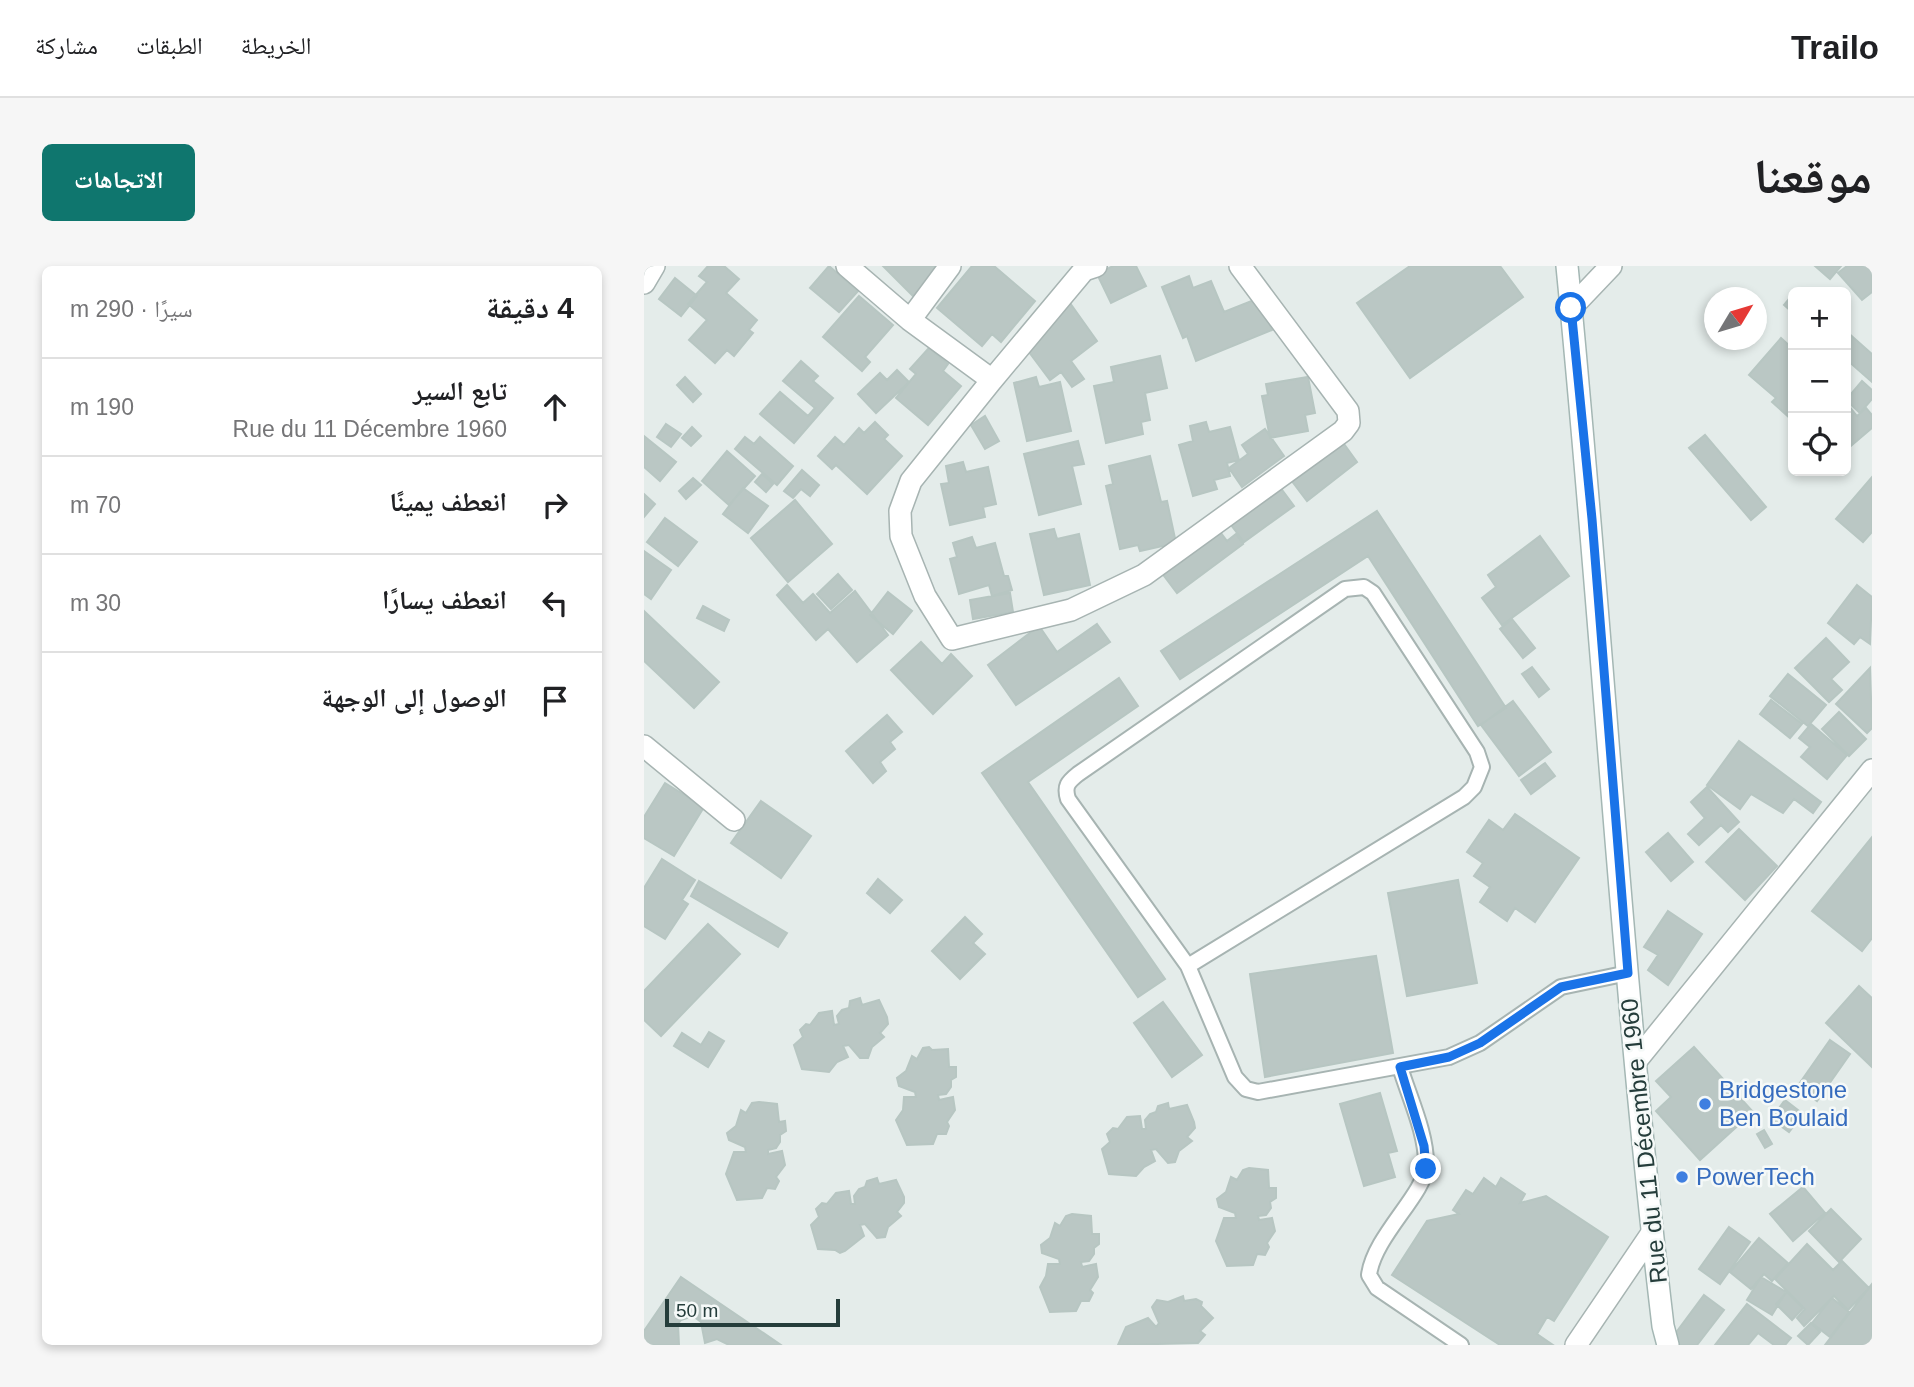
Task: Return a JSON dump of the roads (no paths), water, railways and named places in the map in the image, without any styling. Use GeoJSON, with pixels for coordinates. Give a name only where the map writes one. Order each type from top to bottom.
{"type":"FeatureCollection","features":[{"type":"Feature","properties":{"kind":"street"},"geometry":{"type":"LineString","coordinates":[[644,283],[654,266]]}},
{"type":"Feature","properties":{"kind":"street"},"geometry":{"type":"LineString","coordinates":[[847,266],[910,320],[992,380]]}},
{"type":"Feature","properties":{"kind":"street"},"geometry":{"type":"LineString","coordinates":[[910,320],[950,266]]}},
{"type":"Feature","properties":{"kind":"street"},"geometry":{"type":"LineString","coordinates":[[1096,266],[1084,270],[911,481],[900,511],[901,536],[925,596],[952,639],[1072,610],[1144,575],[1343,431],[1349,423],[1348,411],[1240,266]]}},
{"type":"Feature","properties":{"kind":"street","name":"Rue du 11 Décembre 1960"},"geometry":{"type":"LineString","coordinates":[[1567,266],[1593,533],[1652,1233],[1668,1345]]}},
{"type":"Feature","properties":{"kind":"street"},"geometry":{"type":"LineString","coordinates":[[1571,308],[1611,266]]}},
{"type":"Feature","properties":{"kind":"street"},"geometry":{"type":"LineString","coordinates":[[644,747],[734,820]]}},
{"type":"Feature","properties":{"kind":"street"},"geometry":{"type":"LineString","coordinates":[[1636,1061],[1872,770]]}},
{"type":"Feature","properties":{"kind":"street"},"geometry":{"type":"LineString","coordinates":[[1576,1345],[1652,1233]]}},
{"type":"Feature","properties":{"kind":"lane"},"geometry":{"type":"LineString","coordinates":[[1188,966],[1453,804],[1474,787],[1482,767],[1477,752],[1373,593],[1364,587],[1345,589],[1068,781],[1065,789],[1068,799],[1188,966],[1235,1077],[1246,1089],[1258,1093],[1449,1057],[1480,1043],[1561,987],[1628,973]]}},
{"type":"Feature","properties":{"kind":"lane"},"geometry":{"type":"LineString","coordinates":[[1400,1067],[1424,1146],[1426,1169],[1371,1257],[1369,1275],[1377,1288],[1461,1345]]}},
{"type":"Feature","properties":{"kind":"place","name":"Bridgestone Ben Boulaid"},"geometry":{"type":"Point","coordinates":[1705,1104]}},
{"type":"Feature","properties":{"kind":"place","name":"PowerTech"},"geometry":{"type":"Point","coordinates":[1682,1177]}}]}
